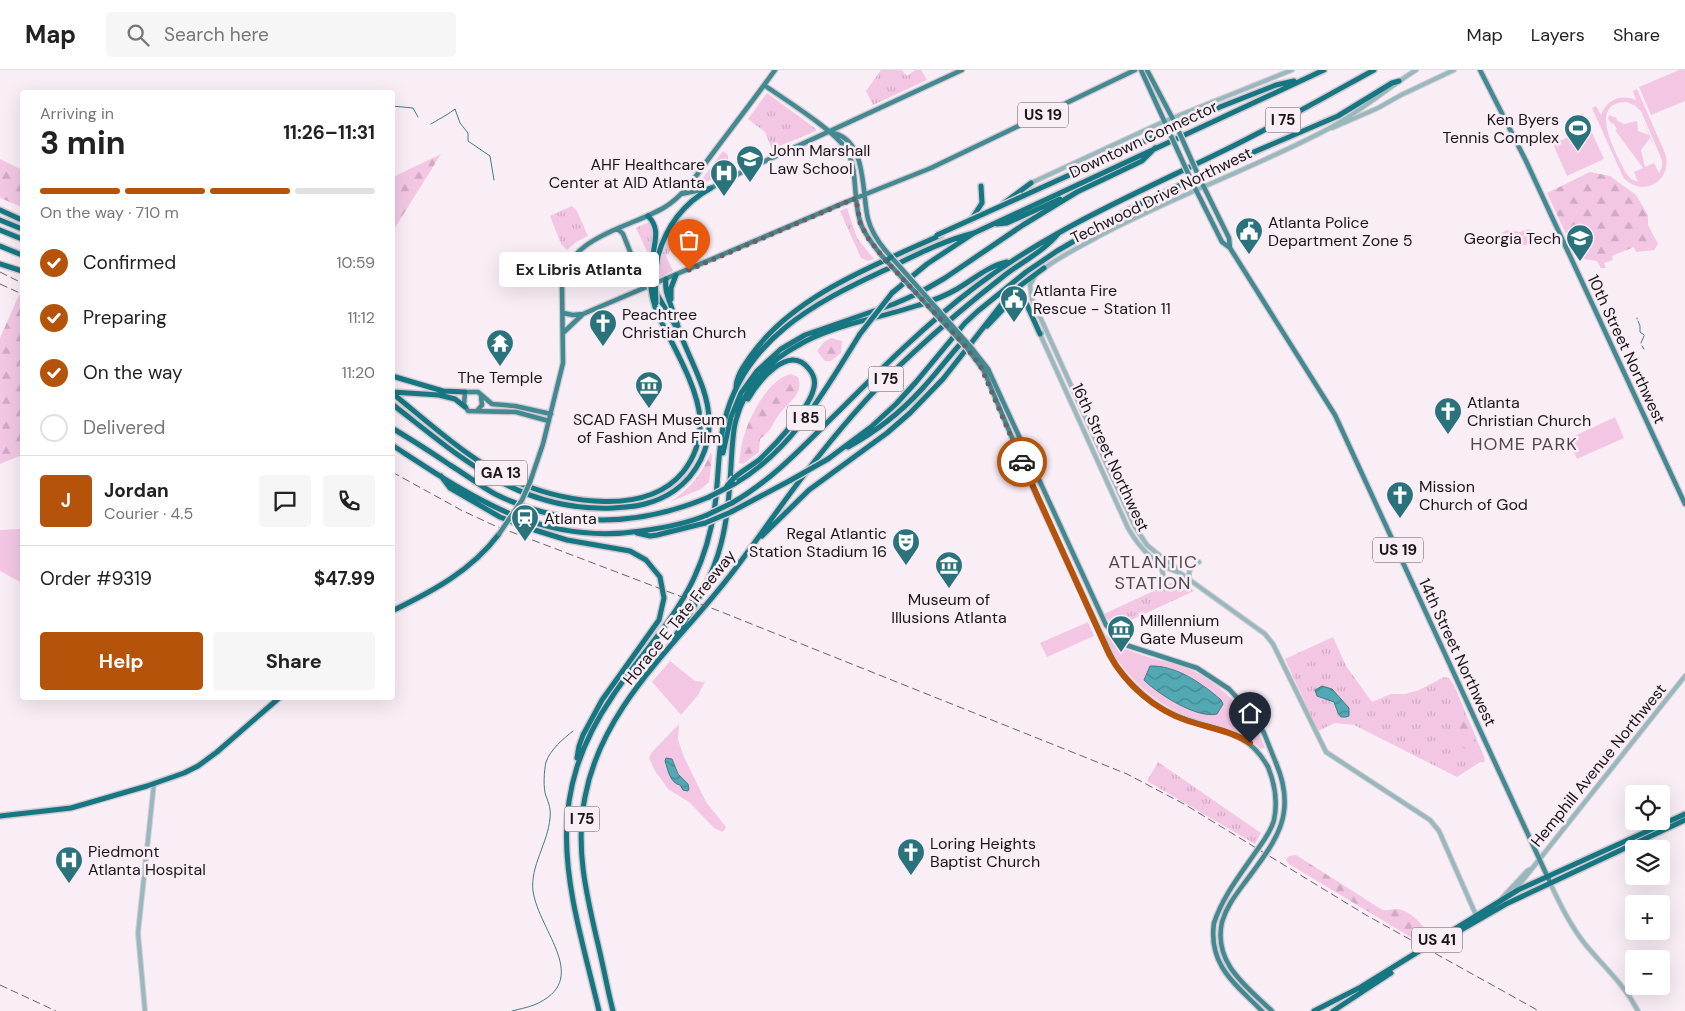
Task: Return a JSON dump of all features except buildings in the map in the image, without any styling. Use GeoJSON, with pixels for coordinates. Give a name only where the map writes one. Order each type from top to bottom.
{"type":"FeatureCollection","features":[{"type":"Feature","properties":{"kind":"highway","name":"Downtown Connector"},"geometry":{"type":"LineString","coordinates":[[974,233],[1324,70]]}},
{"type":"Feature","properties":{"kind":"highway","name":"I 75"},"geometry":{"type":"LineString","coordinates":[[1058,234],[1101,210],[1256,135],[1374,70]]}},
{"type":"Feature","properties":{"kind":"highway"},"geometry":{"type":"LineString","coordinates":[[888,259],[1220,107],[1276,85],[1304,79]]}},
{"type":"Feature","properties":{"kind":"highway"},"geometry":{"type":"LineString","coordinates":[[828,458],[871,427],[896,404],[965,323],[1026,272],[1057,251],[1126,211],[1233,161],[1338,116],[1392,83],[1400,81]]}},
{"type":"Feature","properties":{"kind":"highway"},"geometry":{"type":"LineString","coordinates":[[991,225],[1007,223],[1077,192],[1142,161],[1155,148]]}},
{"type":"Feature","properties":{"kind":"highway"},"geometry":{"type":"LineString","coordinates":[[735,391],[736,382],[754,351],[768,335],[819,295],[859,273],[996,208],[1031,183]]}},
{"type":"Feature","properties":{"kind":"highway"},"geometry":{"type":"LineString","coordinates":[[969,222],[982,204],[982,186]]}},
{"type":"Feature","properties":{"kind":"highway","name":"GA 13"},"geometry":{"type":"LineString","coordinates":[[395,394],[473,457],[520,483],[550,493],[590,500],[632,500],[660,491],[673,482],[688,466],[695,451],[700,432],[700,418],[696,396],[659,317],[654,282],[655,256],[676,217],[688,204],[711,188]]}},
{"type":"Feature","properties":{"kind":"highway"},"geometry":{"type":"LineString","coordinates":[[717,488],[728,428],[736,404],[749,381],[774,354],[805,335],[894,304],[919,293],[1077,192]]}},
{"type":"Feature","properties":{"kind":"highway"},"geometry":{"type":"LineString","coordinates":[[0,210],[20,219]]}},
{"type":"Feature","properties":{"kind":"highway"},"geometry":{"type":"LineString","coordinates":[[648,216],[653,220],[656,228],[655,256]]}},
{"type":"Feature","properties":{"kind":"highway"},"geometry":{"type":"LineString","coordinates":[[0,220],[20,227]]}},
{"type":"Feature","properties":{"kind":"highway"},"geometry":{"type":"LineString","coordinates":[[0,230],[20,238]]}},
{"type":"Feature","properties":{"kind":"highway","name":"I 85"},"geometry":{"type":"LineString","coordinates":[[734,481],[772,456],[796,430],[822,394],[860,334],[892,293],[927,264],[974,233]]}},
{"type":"Feature","properties":{"kind":"highway","name":"Horace E Tate Freeway"},"geometry":{"type":"LineString","coordinates":[[599,1011],[572,897],[566,858],[567,806],[576,767],[591,732],[612,697],[663,631],[688,589],[707,542],[717,488],[723,425],[735,391],[749,367],[768,342],[784,327],[812,308],[850,286],[941,243],[974,233]]}},
{"type":"Feature","properties":{"kind":"highway","name":"I 85"},"geometry":{"type":"LineString","coordinates":[[395,448],[494,508],[537,524],[579,532],[614,534],[680,524],[707,515],[732,503],[758,487],[784,466],[926,327],[974,287],[1047,238],[1058,234]]}},
{"type":"Feature","properties":{"kind":"highway","name":"Horace E Tate Freeway"},"geometry":{"type":"LineString","coordinates":[[615,1011],[610,999],[583,872],[581,835],[583,810],[590,776],[597,754],[610,727],[661,657],[745,556],[817,457],[884,381],[933,334],[1012,270],[1051,244],[1058,234]]}},
{"type":"Feature","properties":{"kind":"highway"},"geometry":{"type":"LineString","coordinates":[[0,246],[20,254]]}},
{"type":"Feature","properties":{"kind":"highway"},"geometry":{"type":"LineString","coordinates":[[661,657],[696,604],[715,563],[724,530],[729,497],[736,421],[743,402],[759,377],[780,356],[797,345],[822,335],[935,300],[956,290],[994,266],[1010,262]]}},
{"type":"Feature","properties":{"kind":"highway"},"geometry":{"type":"LineString","coordinates":[[0,264],[20,270]]}},
{"type":"Feature","properties":{"kind":"highway"},"geometry":{"type":"LineString","coordinates":[[993,298],[1044,268]]}},
{"type":"Feature","properties":{"kind":"highway"},"geometry":{"type":"LineString","coordinates":[[745,556],[781,516],[805,494],[887,433],[932,391],[1008,297],[1044,268]]}},
{"type":"Feature","properties":{"kind":"highway"},"geometry":{"type":"LineString","coordinates":[[672,309],[671,288],[676,275]]}},
{"type":"Feature","properties":{"kind":"highway"},"geometry":{"type":"LineString","coordinates":[[666,279],[668,300],[678,329]]}},
{"type":"Feature","properties":{"kind":"highway"},"geometry":{"type":"LineString","coordinates":[[650,286],[664,304],[678,329]]}},
{"type":"Feature","properties":{"kind":"highway"},"geometry":{"type":"LineString","coordinates":[[974,339],[1008,304],[1019,297],[1027,305],[1043,332]]}},
{"type":"Feature","properties":{"kind":"highway","name":"GA 13"},"geometry":{"type":"LineString","coordinates":[[395,406],[459,457],[485,474],[538,499],[577,507],[612,508],[644,504],[668,495],[687,480],[702,459],[709,435],[708,408],[705,394],[678,329]]}},
{"type":"Feature","properties":{"kind":"highway"},"geometry":{"type":"LineString","coordinates":[[634,532],[650,536],[705,523],[731,512],[859,441],[884,424],[916,396],[963,341]]}},
{"type":"Feature","properties":{"kind":"highway"},"geometry":{"type":"LineString","coordinates":[[395,430],[495,493],[522,505],[554,515],[599,521],[632,519],[668,511],[709,497],[725,489],[770,449],[805,406],[813,392],[814,384],[812,373],[807,366],[798,361],[785,361],[776,366],[763,379],[741,413],[735,433],[732,457]]}},
{"type":"Feature","properties":{"kind":"highway"},"geometry":{"type":"LineString","coordinates":[[395,377],[443,391],[465,392]]}},
{"type":"Feature","properties":{"kind":"highway"},"geometry":{"type":"LineString","coordinates":[[395,392],[455,399],[465,407]]}},
{"type":"Feature","properties":{"kind":"highway"},"geometry":{"type":"LineString","coordinates":[[440,476],[450,488],[500,517],[567,540],[630,551],[646,560],[660,577],[664,598],[659,620],[612,684],[594,714],[579,746],[576,767]]}},
{"type":"Feature","properties":{"kind":"highway"},"geometry":{"type":"LineString","coordinates":[[395,610],[432,591],[454,576],[472,562],[499,534]]}},
{"type":"Feature","properties":{"kind":"highway"},"geometry":{"type":"LineString","coordinates":[[0,816],[71,808],[184,773],[205,761],[277,700]]}},
{"type":"Feature","properties":{"kind":"highway"},"geometry":{"type":"LineString","coordinates":[[1548,876],[1685,814]]}},
{"type":"Feature","properties":{"kind":"highway"},"geometry":{"type":"LineString","coordinates":[[1642,840],[1646,835],[1664,827],[1671,820]]}},
{"type":"Feature","properties":{"kind":"highway"},"geometry":{"type":"LineString","coordinates":[[1642,840],[1685,820]]}},
{"type":"Feature","properties":{"kind":"highway"},"geometry":{"type":"LineString","coordinates":[[1550,883],[1625,848]]}},
{"type":"Feature","properties":{"kind":"highway","name":"US 41"},"geometry":{"type":"LineString","coordinates":[[1314,1011],[1368,983],[1499,901],[1548,876]]}},
{"type":"Feature","properties":{"kind":"highway","name":"US 41"},"geometry":{"type":"LineString","coordinates":[[1333,1011],[1452,934],[1506,904],[1550,883]]}},
{"type":"Feature","properties":{"kind":"main road"},"geometry":{"type":"LineString","coordinates":[[499,534],[522,500],[530,482],[551,414],[563,362],[563,278],[570,263],[585,247],[618,229],[648,216],[666,206],[681,194],[775,70]]}},
{"type":"Feature","properties":{"kind":"main road"},"geometry":{"type":"LineString","coordinates":[[681,194],[711,188],[750,168],[962,70]]}},
{"type":"Feature","properties":{"kind":"main road","name":"US 19"},"geometry":{"type":"LineString","coordinates":[[564,332],[583,314],[864,194],[955,158],[1135,70]]}},
{"type":"Feature","properties":{"kind":"main road","name":"14th Street Northwest"},"geometry":{"type":"LineString","coordinates":[[1141,70],[1218,235],[1222,242],[1230,248],[1335,415],[1550,883]]}},
{"type":"Feature","properties":{"kind":"main road","name":"14th Street Northwest"},"geometry":{"type":"LineString","coordinates":[[1147,70],[1174,120],[1229,238],[1230,248]]}},
{"type":"Feature","properties":{"kind":"main road","name":"10th Street Northwest"},"geometry":{"type":"LineString","coordinates":[[1480,70],[1526,161],[1685,504]]}},
{"type":"Feature","properties":{"kind":"main road"},"geometry":{"type":"LineString","coordinates":[[764,85],[829,132],[845,148],[849,157],[860,223],[868,238],[880,254],[888,259],[963,341],[986,370],[1106,625],[1126,645],[1202,670],[1229,689],[1252,713],[1264,734],[1276,763],[1284,791],[1284,814],[1271,847],[1224,914],[1220,940],[1222,952],[1229,968],[1272,1011]]}},
{"type":"Feature","properties":{"kind":"main road"},"geometry":{"type":"LineString","coordinates":[[829,132],[844,136],[855,150],[860,166],[871,228],[885,250],[888,259]]}},
{"type":"Feature","properties":{"kind":"main road"},"geometry":{"type":"LineString","coordinates":[[618,229],[638,271],[650,286]]}},
{"type":"Feature","properties":{"kind":"main road"},"geometry":{"type":"LineString","coordinates":[[563,313],[583,314]]}},
{"type":"Feature","properties":{"kind":"main road"},"geometry":{"type":"LineString","coordinates":[[986,370],[1037,496],[1114,664],[1134,687],[1152,702],[1187,720],[1235,734],[1250,743],[1262,755],[1268,767],[1276,792],[1276,808],[1272,825],[1220,907],[1214,923],[1213,940],[1218,962],[1228,977],[1261,1011]]}},
{"type":"Feature","properties":{"kind":"main road"},"geometry":{"type":"LineString","coordinates":[[549,421],[516,412],[468,411],[463,402],[465,392],[475,391],[492,404],[515,406],[551,414]]}},
{"type":"Feature","properties":{"kind":"main road"},"geometry":{"type":"LineString","coordinates":[[476,412],[482,405],[481,395]]}},
{"type":"Feature","properties":{"kind":"street"},"geometry":{"type":"LineString","coordinates":[[1031,183],[1164,121],[1174,120],[1292,70]]}},
{"type":"Feature","properties":{"kind":"street","name":"Techwood Drive Northwest"},"geometry":{"type":"LineString","coordinates":[[1043,332],[1029,290],[1032,280],[1044,268],[1129,221],[1328,129],[1382,95],[1416,70]]}},
{"type":"Feature","properties":{"kind":"street","name":"Techwood Drive Northwest"},"geometry":{"type":"LineString","coordinates":[[1328,129],[1340,126],[1454,70]]}},
{"type":"Feature","properties":{"kind":"street","name":"16th Street Northwest"},"geometry":{"type":"LineString","coordinates":[[1043,332],[1128,528],[1142,548],[1160,563],[1180,573]]}},
{"type":"Feature","properties":{"kind":"street","name":"16th Street Northwest"},"geometry":{"type":"LineString","coordinates":[[1043,332],[1137,531],[1147,545],[1180,573],[1265,634],[1273,644],[1326,752],[1430,820],[1439,832],[1476,915]]}},
{"type":"Feature","properties":{"kind":"street"},"geometry":{"type":"LineString","coordinates":[[1190,580],[1189,570],[1199,562]]}},
{"type":"Feature","properties":{"kind":"street"},"geometry":{"type":"LineString","coordinates":[[1160,563],[1163,572],[1160,582]]}},
{"type":"Feature","properties":{"kind":"street","name":"Hemphill Avenue Northwest"},"geometry":{"type":"LineString","coordinates":[[1506,904],[1539,858],[1685,676]]}},
{"type":"Feature","properties":{"kind":"street"},"geometry":{"type":"LineString","coordinates":[[145,1011],[138,933],[154,783]]}},
{"type":"Feature","properties":{"kind":"street","name":"Hemphill Avenue Northwest"},"geometry":{"type":"LineString","coordinates":[[1499,901],[1526,871],[1531,869]]}},
{"type":"Feature","properties":{"kind":"street","name":"14th Street Northwest"},"geometry":{"type":"LineString","coordinates":[[1550,883],[1577,934],[1617,979],[1638,1011]]}},
{"type":"Feature","properties":{"kind":"green space"},"geometry":{"type":"Polygon","coordinates":[[[881,70],[902,70],[907,76],[915,70],[921,70],[927,80],[873,105],[866,91],[881,70]]]}},
{"type":"Feature","properties":{"kind":"green space"},"geometry":{"type":"Polygon","coordinates":[[[1679,70],[1685,70],[1685,101],[1651,115],[1639,87],[1679,70]]]}},
{"type":"Feature","properties":{"kind":"green space"},"geometry":{"type":"Polygon","coordinates":[[[1637,89],[1665,153],[1667,163],[1661,179],[1647,186],[1631,183],[1623,177],[1592,108],[1596,106],[1601,115],[1607,105],[1615,99],[1630,98],[1636,100],[1633,91],[1637,89]],[[1626,102],[1614,105],[1608,111],[1606,120],[1611,143],[1626,173],[1631,179],[1638,182],[1634,172],[1643,168],[1615,130],[1617,129],[1613,123],[1608,119],[1609,115],[1617,118],[1616,120],[1624,124],[1637,121],[1638,131],[1649,135],[1643,119],[1655,148],[1650,138],[1641,150],[1645,167],[1654,163],[1659,173],[1662,167],[1662,160],[1641,111],[1634,105],[1626,102]]]}},
{"type":"Feature","properties":{"kind":"green space"},"geometry":{"type":"Polygon","coordinates":[[[767,93],[816,129],[816,131],[772,149],[765,132],[748,119],[767,93]]]}},
{"type":"Feature","properties":{"kind":"green space","name":"Ken Byers Tennis Complex"},"geometry":{"type":"Polygon","coordinates":[[[1583,113],[1604,159],[1567,176],[1553,144],[1570,136],[1565,122],[1583,113]]]}},
{"type":"Feature","properties":{"kind":"green space"},"geometry":{"type":"Polygon","coordinates":[[[723,151],[728,155],[728,162],[735,163],[737,169],[697,186],[723,151]]]}},
{"type":"Feature","properties":{"kind":"green space"},"geometry":{"type":"Polygon","coordinates":[[[441,154],[395,228],[395,176],[441,154]]]}},
{"type":"Feature","properties":{"kind":"green space"},"geometry":{"type":"Polygon","coordinates":[[[0,159],[20,169],[20,206],[0,198],[0,159]]]}},
{"type":"Feature","properties":{"kind":"green space"},"geometry":{"type":"Polygon","coordinates":[[[1590,172],[1610,176],[1636,195],[1648,215],[1648,225],[1658,244],[1654,250],[1636,252],[1634,247],[1612,256],[1613,260],[1604,263],[1606,268],[1601,268],[1597,261],[1577,258],[1547,193],[1590,172]]]}},
{"type":"Feature","properties":{"kind":"green space"},"geometry":{"type":"Polygon","coordinates":[[[572,206],[577,211],[588,236],[576,242],[567,250],[561,244],[550,216],[572,206]]]}},
{"type":"Feature","properties":{"kind":"green space"},"geometry":{"type":"Polygon","coordinates":[[[847,208],[857,238],[874,259],[868,261],[861,258],[840,211],[847,208]]]}},
{"type":"Feature","properties":{"kind":"green space"},"geometry":{"type":"Polygon","coordinates":[[[649,222],[655,229],[650,258],[636,228],[649,222]]]}},
{"type":"Feature","properties":{"kind":"green space"},"geometry":{"type":"Polygon","coordinates":[[[677,224],[686,242],[669,251],[666,256],[673,271],[658,278],[664,250],[677,224]]]}},
{"type":"Feature","properties":{"kind":"green space"},"geometry":{"type":"Polygon","coordinates":[[[1528,229],[1535,235],[1534,241],[1531,243],[1524,245],[1503,242],[1501,234],[1506,230],[1520,232],[1528,229]]]}},
{"type":"Feature","properties":{"kind":"green space"},"geometry":{"type":"Polygon","coordinates":[[[19,295],[20,456],[0,464],[0,338],[19,295]]]}},
{"type":"Feature","properties":{"kind":"green space"},"geometry":{"type":"Polygon","coordinates":[[[831,338],[842,341],[841,353],[831,361],[825,361],[817,351],[824,342],[831,338]]]}},
{"type":"Feature","properties":{"kind":"green space"},"geometry":{"type":"Polygon","coordinates":[[[791,374],[798,377],[799,388],[796,396],[779,415],[768,432],[760,439],[759,452],[743,464],[739,463],[743,439],[755,410],[767,391],[775,383],[791,374]]]}},
{"type":"Feature","properties":{"kind":"green space"},"geometry":{"type":"Polygon","coordinates":[[[1615,417],[1624,438],[1577,459],[1568,439],[1615,417]]]}},
{"type":"Feature","properties":{"kind":"green space"},"geometry":{"type":"Polygon","coordinates":[[[711,452],[709,482],[701,489],[670,502],[684,492],[695,480],[711,452]]]}},
{"type":"Feature","properties":{"kind":"green space"},"geometry":{"type":"Polygon","coordinates":[[[0,530],[20,530],[20,582],[0,571],[0,530]]]}},
{"type":"Feature","properties":{"kind":"green space"},"geometry":{"type":"Polygon","coordinates":[[[1179,579],[1194,591],[1114,628],[1104,614],[1179,579]]]}},
{"type":"Feature","properties":{"kind":"green space"},"geometry":{"type":"Polygon","coordinates":[[[1088,622],[1094,636],[1047,657],[1040,643],[1088,622]]]}},
{"type":"Feature","properties":{"kind":"green space"},"geometry":{"type":"Polygon","coordinates":[[[1105,634],[1126,649],[1189,669],[1212,682],[1245,713],[1260,736],[1265,748],[1261,749],[1239,733],[1178,713],[1159,701],[1141,687],[1125,670],[1110,648],[1105,634]]]}},
{"type":"Feature","properties":{"kind":"green space"},"geometry":{"type":"Polygon","coordinates":[[[1333,637],[1346,666],[1372,702],[1391,694],[1405,694],[1419,690],[1444,677],[1449,678],[1454,685],[1485,759],[1457,777],[1354,725],[1335,723],[1318,731],[1285,659],[1333,637]]]}},
{"type":"Feature","properties":{"kind":"green space"},"geometry":{"type":"Polygon","coordinates":[[[670,661],[695,681],[705,682],[698,695],[681,715],[652,682],[670,661]]]}},
{"type":"Feature","properties":{"kind":"green space"},"geometry":{"type":"Polygon","coordinates":[[[1456,708],[1460,708],[1463,712],[1485,761],[1482,763],[1471,751],[1460,747],[1456,742],[1459,731],[1455,716],[1456,708]]]}},
{"type":"Feature","properties":{"kind":"green space"},"geometry":{"type":"Polygon","coordinates":[[[679,724],[678,740],[684,757],[706,802],[726,827],[723,832],[714,828],[689,802],[668,789],[655,771],[649,758],[651,753],[679,724]]]}},
{"type":"Feature","properties":{"kind":"green space"},"geometry":{"type":"Polygon","coordinates":[[[1158,762],[1261,833],[1255,844],[1147,781],[1158,762]]]}},
{"type":"Feature","properties":{"kind":"green space"},"geometry":{"type":"Polygon","coordinates":[[[1296,855],[1381,909],[1396,909],[1407,912],[1422,925],[1429,941],[1427,943],[1417,941],[1289,864],[1286,860],[1289,856],[1296,855]]]}},
{"type":"Feature","properties":{"kind":"water"},"geometry":{"type":"Polygon","coordinates":[[[1150,666],[1179,672],[1206,688],[1221,700],[1223,704],[1217,714],[1199,713],[1178,704],[1158,692],[1144,680],[1150,666]]]}},
{"type":"Feature","properties":{"kind":"water"},"geometry":{"type":"Polygon","coordinates":[[[1322,686],[1332,689],[1349,708],[1349,716],[1341,717],[1334,702],[1317,696],[1315,690],[1322,686]]]}},
{"type":"Feature","properties":{"kind":"water"},"geometry":{"type":"Polygon","coordinates":[[[666,758],[672,759],[678,774],[688,784],[688,791],[683,790],[672,779],[668,772],[666,758]]]}},
{"type":"Feature","properties":{"kind":"waterway"},"geometry":{"type":"LineString","coordinates":[[395,106],[413,108],[418,117]]}},
{"type":"Feature","properties":{"kind":"waterway"},"geometry":{"type":"LineString","coordinates":[[431,124],[455,109],[460,123],[468,133],[468,141],[490,156],[494,180]]}},
{"type":"Feature","properties":{"kind":"waterway"},"geometry":{"type":"LineString","coordinates":[[1638,321],[1640,332],[1644,335]]}},
{"type":"Feature","properties":{"kind":"waterway"},"geometry":{"type":"LineString","coordinates":[[1641,343],[1644,336]]}},
{"type":"Feature","properties":{"kind":"waterway"},"geometry":{"type":"LineString","coordinates":[[512,1011],[534,1005],[551,995],[560,982],[561,969],[558,954],[537,907],[533,882],[550,818],[550,807],[544,789],[546,762],[554,749],[573,731]]}},
{"type":"Feature","properties":{"kind":"railway"},"geometry":{"type":"LineString","coordinates":[[0,272],[20,282]]}},
{"type":"Feature","properties":{"kind":"railway"},"geometry":{"type":"LineString","coordinates":[[0,284],[20,293]]}},
{"type":"Feature","properties":{"kind":"railway"},"geometry":{"type":"LineString","coordinates":[[395,474],[461,510],[493,525],[719,611],[1127,774],[1184,804],[1366,915],[1539,1011]]}},
{"type":"Feature","properties":{"kind":"railway"},"geometry":{"type":"LineString","coordinates":[[0,985],[56,1011]]}},
{"type":"Feature","properties":{"kind":"way so far"},"geometry":{"type":"LineString","coordinates":[[689,270],[856,198],[860,223],[868,238],[886,261],[962,342],[980,365],[1022,462]]}},
{"type":"Feature","properties":{"kind":"place","name":"Ken Byers Tennis Complex"},"geometry":{"type":"Point","coordinates":[1578,152]}},
{"type":"Feature","properties":{"kind":"place","name":"John Marshall Law School"},"geometry":{"type":"Point","coordinates":[750,183]}},
{"type":"Feature","properties":{"kind":"place","name":"AHF Healthcare Center at AID Atlanta"},"geometry":{"type":"Point","coordinates":[724,197]}},
{"type":"Feature","properties":{"kind":"place","name":"Atlanta Police Department Zone 5"},"geometry":{"type":"Point","coordinates":[1249,255]}},
{"type":"Feature","properties":{"kind":"place","name":"Georgia Tech"},"geometry":{"type":"Point","coordinates":[1580,262]}},
{"type":"Feature","properties":{"kind":"place","name":"Ex Libris Atlanta"},"geometry":{"type":"Point","coordinates":[689,270]}},
{"type":"Feature","properties":{"kind":"place","name":"Atlanta Fire Rescue - Station 11"},"geometry":{"type":"Point","coordinates":[1014,323]}},
{"type":"Feature","properties":{"kind":"place","name":"Peachtree Christian Church"},"geometry":{"type":"Point","coordinates":[603,347]}},
{"type":"Feature","properties":{"kind":"place","name":"The Temple"},"geometry":{"type":"Point","coordinates":[500,367]}},
{"type":"Feature","properties":{"kind":"place","name":"SCAD FASH Museum of Fashion And Film"},"geometry":{"type":"Point","coordinates":[649,409]}},
{"type":"Feature","properties":{"kind":"place","name":"Atlanta Christian Church"},"geometry":{"type":"Point","coordinates":[1448,435]}},
{"type":"Feature","properties":{"kind":"place","name":"Mission Church of God"},"geometry":{"type":"Point","coordinates":[1400,519]}},
{"type":"Feature","properties":{"kind":"place","name":"Atlanta"},"geometry":{"type":"Point","coordinates":[525,542]}},
{"type":"Feature","properties":{"kind":"place","name":"Regal Atlantic Station Stadium 16"},"geometry":{"type":"Point","coordinates":[906,566]}},
{"type":"Feature","properties":{"kind":"place","name":"Museum of Illusions Atlanta"},"geometry":{"type":"Point","coordinates":[949,589]}},
{"type":"Feature","properties":{"kind":"place","name":"Millennium Gate Museum"},"geometry":{"type":"Point","coordinates":[1121,653]}},
{"type":"Feature","properties":{"kind":"place","name":"Loring Heights Baptist Church"},"geometry":{"type":"Point","coordinates":[911,876]}},
{"type":"Feature","properties":{"kind":"place","name":"Piedmont Atlanta Hospital"},"geometry":{"type":"Point","coordinates":[69,884]}},
{"type":"Feature","properties":{"kind":"district","name":"HOME PARK"},"geometry":{"type":"Point","coordinates":[1524,444]}},
{"type":"Feature","properties":{"kind":"district","name":"ATLANTIC STATION"},"geometry":{"type":"Point","coordinates":[1153,572]}},
{"type":"Feature","properties":{"kind":"route"},"geometry":{"type":"LineString","coordinates":[[1022,462],[1109,654],[1124,677],[1144,696],[1168,711],[1187,720],[1235,734],[1250,743]]}}]}
